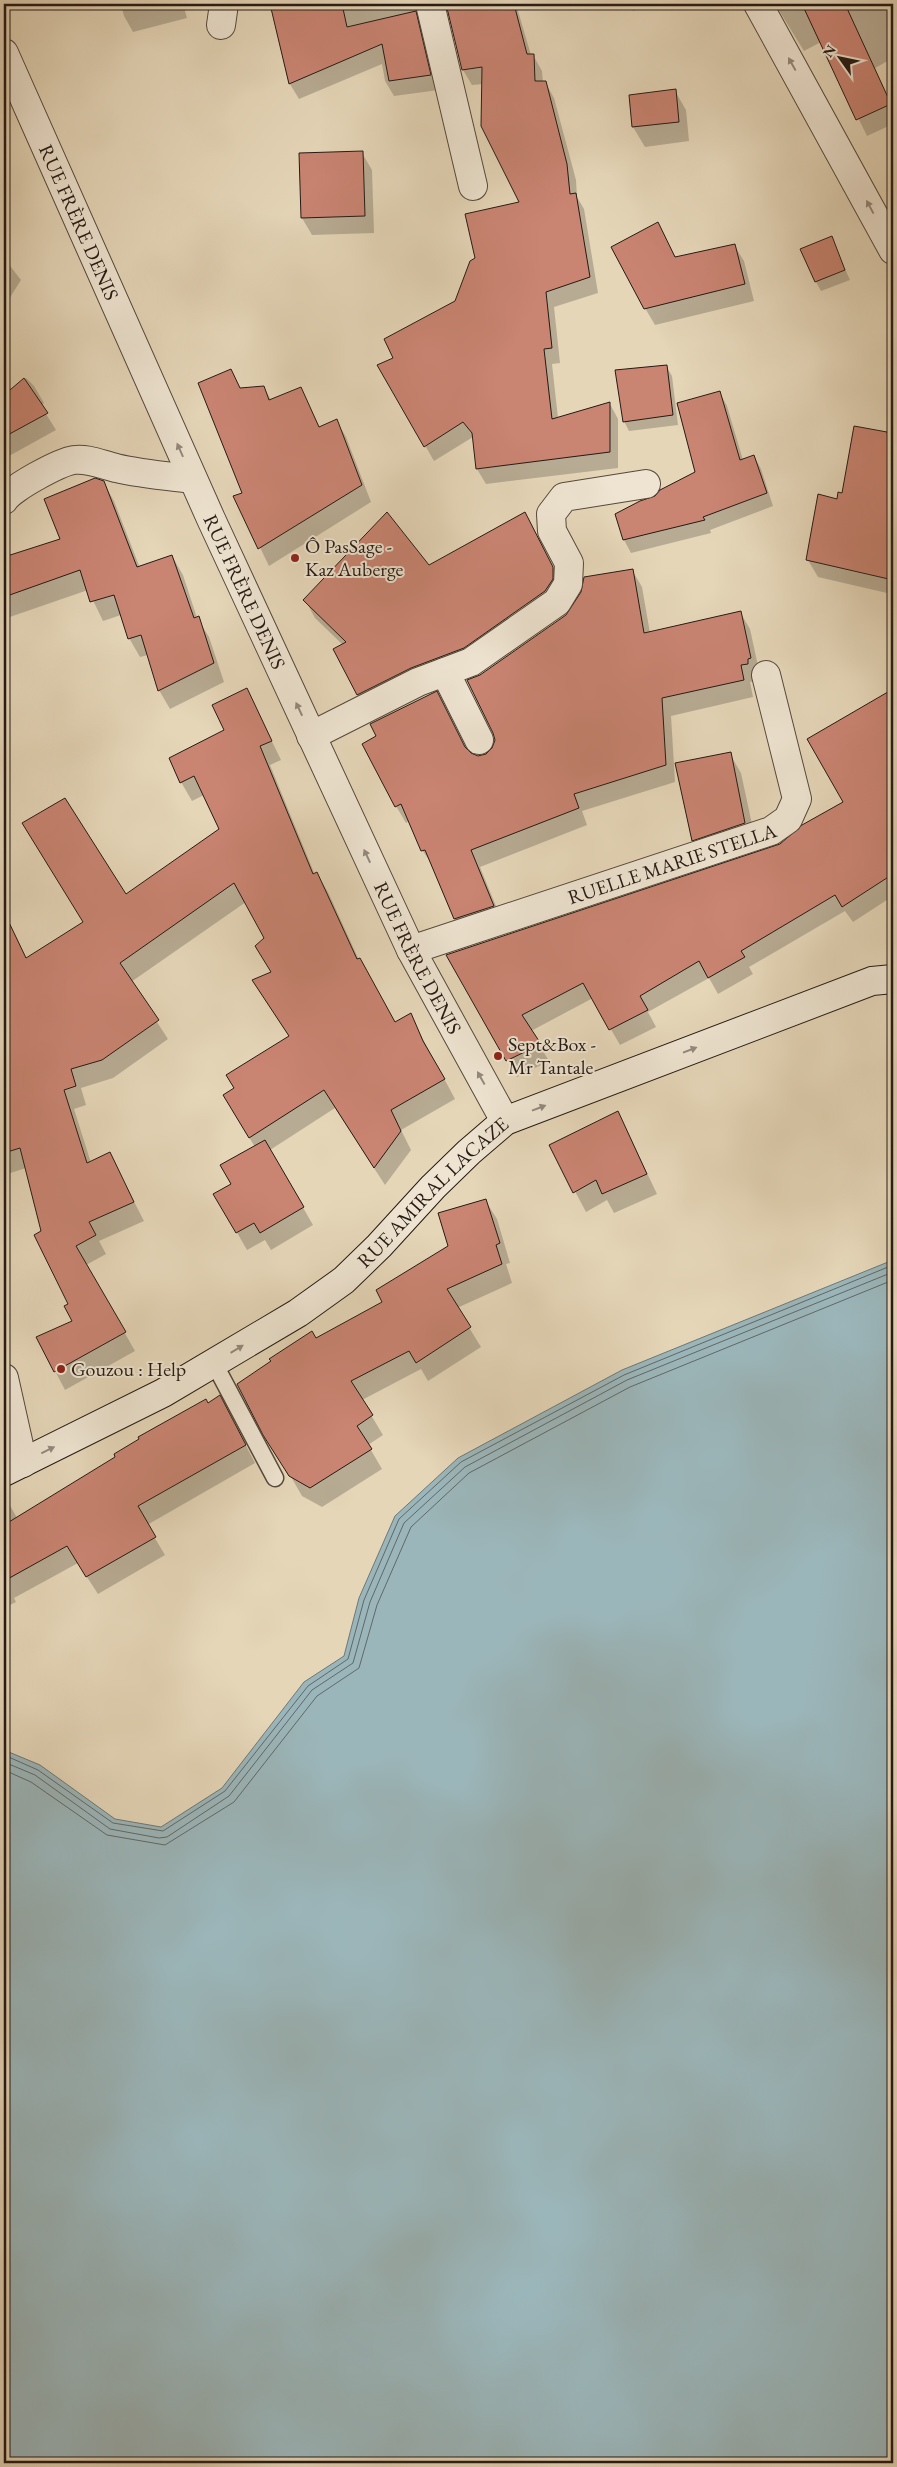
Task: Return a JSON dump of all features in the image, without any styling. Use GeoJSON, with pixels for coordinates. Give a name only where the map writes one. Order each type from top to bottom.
{"type":"FeatureCollection","features":[{"type":"Feature","properties":{"kind":"street"},"geometry":{"type":"LineString","coordinates":[[430,4],[473,186]]}},
{"type":"Feature","properties":{"kind":"street"},"geometry":{"type":"LineString","coordinates":[[758,4],[893,250]]}},
{"type":"Feature","properties":{"kind":"street","name":"RUE FRÈRE DENIS"},"geometry":{"type":"LineString","coordinates":[[4,53],[192,479],[411,950],[505,1121]]}},
{"type":"Feature","properties":{"kind":"street"},"geometry":{"type":"LineString","coordinates":[[4,500],[7,495],[30,480],[74,460],[96,462],[148,474],[192,479]]}},
{"type":"Feature","properties":{"kind":"street"},"geometry":{"type":"LineString","coordinates":[[311,736],[418,682],[471,662],[556,602],[568,584],[569,562],[552,531],[552,514],[564,496],[646,484]]}},
{"type":"Feature","properties":{"kind":"street"},"geometry":{"type":"LineString","coordinates":[[445,672],[479,740]]}},
{"type":"Feature","properties":{"kind":"street","name":"RUELLE MARIE STELLA"},"geometry":{"type":"LineString","coordinates":[[411,950],[771,831],[788,819],[797,799],[766,675]]}},
{"type":"Feature","properties":{"kind":"street","name":"RUE AMIRAL LACAZE"},"geometry":{"type":"LineString","coordinates":[[13,1467],[163,1393],[298,1313],[344,1280],[379,1246],[433,1187],[505,1121],[872,981],[893,979]]}},
{"type":"Feature","properties":{"kind":"street"},"geometry":{"type":"LineString","coordinates":[[4,1378],[13,1467]]}},
{"type":"Feature","properties":{"kind":"lane"},"geometry":{"type":"LineString","coordinates":[[214,1363],[276,1478]]}},
{"type":"Feature","properties":{"kind":"water"},"geometry":{"type":"Polygon","coordinates":[[[893,1260],[893,2463],[4,2463],[4,1750],[40,1765],[115,1819],[161,1827],[222,1788],[304,1682],[344,1656],[359,1598],[395,1516],[458,1458],[622,1370],[893,1260]]]}},
{"type":"Feature","properties":{"kind":"building"},"geometry":{"type":"Polygon","coordinates":[[[270,4],[342,4],[347,27],[416,11],[431,75],[389,81],[382,44],[289,84],[270,4]]]}},
{"type":"Feature","properties":{"kind":"building"},"geometry":{"type":"Polygon","coordinates":[[[446,4],[514,4],[527,54],[534,54],[535,81],[546,81],[567,164],[570,194],[576,193],[590,277],[546,292],[552,348],[544,349],[552,419],[610,402],[610,452],[476,469],[472,433],[463,422],[424,447],[377,365],[393,358],[384,339],[455,301],[470,261],[475,258],[465,214],[519,202],[481,126],[482,67],[462,70],[446,4]]]}},
{"type":"Feature","properties":{"kind":"building"},"geometry":{"type":"Polygon","coordinates":[[[802,4],[845,4],[891,104],[856,120],[802,4]]]}},
{"type":"Feature","properties":{"kind":"building"},"geometry":{"type":"Polygon","coordinates":[[[676,89],[679,122],[632,127],[629,95],[676,89]]]}},
{"type":"Feature","properties":{"kind":"building"},"geometry":{"type":"Polygon","coordinates":[[[363,151],[365,216],[301,218],[299,153],[363,151]]]}},
{"type":"Feature","properties":{"kind":"building"},"geometry":{"type":"Polygon","coordinates":[[[658,222],[675,257],[735,244],[745,284],[644,309],[611,247],[658,222]]]}},
{"type":"Feature","properties":{"kind":"building"},"geometry":{"type":"Polygon","coordinates":[[[832,236],[845,270],[815,282],[800,249],[832,236]]]}},
{"type":"Feature","properties":{"kind":"building"},"geometry":{"type":"Polygon","coordinates":[[[667,365],[673,415],[623,422],[615,370],[667,365]]]}},
{"type":"Feature","properties":{"kind":"building"},"geometry":{"type":"Polygon","coordinates":[[[231,369],[240,388],[264,386],[269,400],[301,387],[319,427],[337,419],[362,485],[258,549],[233,496],[242,493],[198,383],[231,369]]]}},
{"type":"Feature","properties":{"kind":"building"},"geometry":{"type":"Polygon","coordinates":[[[24,378],[48,413],[4,437],[4,395],[24,378]]]}},
{"type":"Feature","properties":{"kind":"building"},"geometry":{"type":"Polygon","coordinates":[[[720,391],[740,460],[754,455],[767,493],[703,517],[705,520],[623,540],[615,514],[640,501],[655,496],[660,490],[695,472],[677,403],[720,391]]]}},
{"type":"Feature","properties":{"kind":"building"},"geometry":{"type":"Polygon","coordinates":[[[854,426],[887,432],[893,464],[893,580],[806,560],[818,494],[837,499],[838,492],[842,493],[854,426]]]}},
{"type":"Feature","properties":{"kind":"building"},"geometry":{"type":"Polygon","coordinates":[[[95,478],[104,481],[137,567],[172,555],[194,618],[199,616],[214,663],[158,691],[141,635],[128,639],[114,595],[90,602],[80,570],[4,597],[4,557],[60,539],[44,499],[95,478]]]}},
{"type":"Feature","properties":{"kind":"building"},"geometry":{"type":"Polygon","coordinates":[[[387,512],[429,565],[525,512],[553,567],[553,579],[545,591],[464,648],[411,668],[357,695],[333,649],[346,642],[303,600],[387,512]]]}},
{"type":"Feature","properties":{"kind":"building"},"geometry":{"type":"Polygon","coordinates":[[[633,569],[644,633],[741,611],[751,658],[748,659],[748,664],[741,665],[744,680],[662,698],[666,765],[574,794],[579,808],[471,850],[494,906],[454,919],[425,850],[421,851],[401,804],[395,807],[362,744],[376,736],[370,724],[437,691],[465,747],[471,753],[478,756],[486,754],[492,748],[495,740],[467,680],[480,675],[566,615],[581,592],[584,577],[633,569]]]}},
{"type":"Feature","properties":{"kind":"building"},"geometry":{"type":"Polygon","coordinates":[[[247,688],[272,741],[260,746],[313,874],[317,872],[357,959],[360,958],[395,1022],[411,1013],[423,1041],[445,1079],[391,1110],[401,1131],[374,1168],[324,1090],[249,1138],[223,1095],[234,1088],[226,1075],[289,1036],[252,980],[271,972],[255,946],[264,938],[234,883],[120,963],[159,1020],[102,1060],[71,1069],[76,1086],[64,1090],[87,1163],[110,1152],[134,1202],[89,1222],[96,1235],[76,1246],[126,1332],[54,1372],[36,1337],[72,1321],[64,1306],[68,1304],[34,1235],[41,1231],[20,1148],[4,1153],[4,912],[26,958],[83,922],[22,823],[65,798],[126,894],[219,829],[194,776],[180,783],[169,758],[224,730],[212,705],[247,688]]]}},
{"type":"Feature","properties":{"kind":"building"},"geometry":{"type":"Polygon","coordinates":[[[893,689],[893,874],[842,907],[835,895],[741,951],[745,957],[708,978],[699,961],[640,996],[648,1010],[609,1030],[583,983],[522,1015],[541,1044],[506,1061],[446,955],[780,844],[802,825],[843,802],[807,739],[893,689]]]}},
{"type":"Feature","properties":{"kind":"building"},"geometry":{"type":"Polygon","coordinates":[[[731,752],[745,823],[692,841],[675,763],[731,752]]]}},
{"type":"Feature","properties":{"kind":"building"},"geometry":{"type":"Polygon","coordinates":[[[618,1111],[647,1174],[602,1194],[596,1180],[573,1193],[549,1145],[618,1111]]]}},
{"type":"Feature","properties":{"kind":"building"},"geometry":{"type":"Polygon","coordinates":[[[265,1140],[304,1207],[260,1233],[254,1223],[236,1233],[213,1194],[231,1184],[220,1165],[265,1140]]]}},
{"type":"Feature","properties":{"kind":"building"},"geometry":{"type":"Polygon","coordinates":[[[486,1199],[500,1243],[496,1245],[502,1264],[447,1289],[471,1327],[416,1363],[409,1351],[351,1381],[373,1415],[357,1426],[372,1449],[310,1488],[289,1476],[263,1435],[237,1384],[271,1361],[269,1359],[312,1331],[316,1338],[382,1302],[376,1290],[448,1246],[438,1213],[486,1199]]]}},
{"type":"Feature","properties":{"kind":"building"},"geometry":{"type":"Polygon","coordinates":[[[220,1395],[246,1445],[138,1506],[156,1537],[86,1577],[67,1546],[4,1581],[4,1525],[115,1457],[114,1454],[139,1439],[138,1437],[206,1399],[208,1403],[220,1395]]]}},
{"type":"Feature","properties":{"kind":"place","name":"Ô PasSage - Kaz Auberge"},"geometry":{"type":"Point","coordinates":[295,558]}},
{"type":"Feature","properties":{"kind":"place","name":"Sept&Box - Mr Tantale"},"geometry":{"type":"Point","coordinates":[498,1056]}},
{"type":"Feature","properties":{"kind":"place","name":"Gouzou : Help"},"geometry":{"type":"Point","coordinates":[61,1369]}}]}
